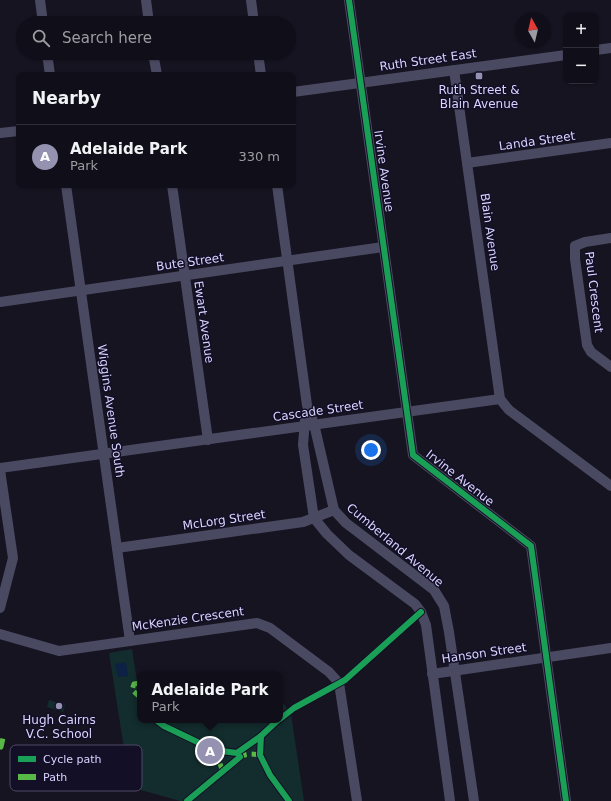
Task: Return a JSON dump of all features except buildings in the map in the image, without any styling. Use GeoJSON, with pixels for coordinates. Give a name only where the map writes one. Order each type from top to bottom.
{"type":"FeatureCollection","features":[{"type":"Feature","properties":{"kind":"street"},"geometry":{"type":"LineString","coordinates":[[40,0],[42,16]]}},
{"type":"Feature","properties":{"kind":"street"},"geometry":{"type":"LineString","coordinates":[[146,0],[148,16]]}},
{"type":"Feature","properties":{"kind":"street"},"geometry":{"type":"LineString","coordinates":[[251,0],[253,16]]}},
{"type":"Feature","properties":{"kind":"street","name":"Irvine Avenue"},"geometry":{"type":"LineString","coordinates":[[349,0],[413,455],[531,546],[566,801]]}},
{"type":"Feature","properties":{"kind":"street"},"geometry":{"type":"LineString","coordinates":[[599,50],[611,48]]}},
{"type":"Feature","properties":{"kind":"street","name":"Ruth Street East"},"geometry":{"type":"LineString","coordinates":[[296,92],[563,55]]}},
{"type":"Feature","properties":{"kind":"street"},"geometry":{"type":"LineString","coordinates":[[48,60],[50,72]]}},
{"type":"Feature","properties":{"kind":"street"},"geometry":{"type":"LineString","coordinates":[[154,60],[156,72]]}},
{"type":"Feature","properties":{"kind":"street"},"geometry":{"type":"LineString","coordinates":[[259,60],[261,72]]}},
{"type":"Feature","properties":{"kind":"street","name":"Blain Avenue"},"geometry":{"type":"LineString","coordinates":[[454,70],[500,398]]}},
{"type":"Feature","properties":{"kind":"street"},"geometry":{"type":"LineString","coordinates":[[0,133],[16,130]]}},
{"type":"Feature","properties":{"kind":"street","name":"Landa Street"},"geometry":{"type":"LineString","coordinates":[[467,163],[611,144]]}},
{"type":"Feature","properties":{"kind":"street","name":"Wiggins Avenue South"},"geometry":{"type":"LineString","coordinates":[[66,188],[130,641]]}},
{"type":"Feature","properties":{"kind":"street","name":"Ewart Avenue"},"geometry":{"type":"LineString","coordinates":[[172,188],[208,440]]}},
{"type":"Feature","properties":{"kind":"street","name":"Cumberland Avenue"},"geometry":{"type":"LineString","coordinates":[[277,188],[309,425],[334,510],[346,523],[434,590],[444,606],[474,801]]}},
{"type":"Feature","properties":{"kind":"street","name":"Paul Crescent"},"geometry":{"type":"LineString","coordinates":[[611,238],[585,242],[575,246],[575,259],[587,345],[591,352],[611,368]]}},
{"type":"Feature","properties":{"kind":"street","name":"Bute Street"},"geometry":{"type":"LineString","coordinates":[[0,302],[383,248]]}},
{"type":"Feature","properties":{"kind":"street"},"geometry":{"type":"LineString","coordinates":[[500,398],[509,410],[611,486]]}},
{"type":"Feature","properties":{"kind":"street","name":"Cascade Street"},"geometry":{"type":"LineString","coordinates":[[0,469],[500,398]]}},
{"type":"Feature","properties":{"kind":"street","name":"Cumberland Avenue"},"geometry":{"type":"LineString","coordinates":[[309,425],[303,445],[314,518]]}},
{"type":"Feature","properties":{"kind":"street"},"geometry":{"type":"LineString","coordinates":[[0,469],[13,558],[0,608]]}},
{"type":"Feature","properties":{"kind":"street","name":"McLorg Street"},"geometry":{"type":"LineString","coordinates":[[117,548],[303,522],[334,510]]}},
{"type":"Feature","properties":{"kind":"street"},"geometry":{"type":"LineString","coordinates":[[314,518],[327,534],[349,555],[414,604],[421,612],[426,625],[450,801]]}},
{"type":"Feature","properties":{"kind":"street","name":"McKenzie Crescent"},"geometry":{"type":"LineString","coordinates":[[0,634],[59,651],[257,623],[270,628],[329,672],[340,683],[357,801]]}},
{"type":"Feature","properties":{"kind":"street","name":"Hanson Street"},"geometry":{"type":"LineString","coordinates":[[432,674],[611,648]]}},
{"type":"Feature","properties":{"kind":"green space"},"geometry":{"type":"Polygon","coordinates":[[[132,649],[137,681],[137,723],[283,723],[283,703],[284,704],[291,714],[304,801],[180,801],[142,790],[142,745],[123,745],[109,653],[132,649]]]}},
{"type":"Feature","properties":{"kind":"green space"},"geometry":{"type":"Polygon","coordinates":[[[49,700],[65,705],[63,712],[47,707],[49,700]]]}},
{"type":"Feature","properties":{"kind":"water"},"geometry":{"type":"Polygon","coordinates":[[[126,662],[128,676],[118,677],[115,664],[126,662]]]}},
{"type":"Feature","properties":{"kind":"marked path"},"geometry":{"type":"LineString","coordinates":[[137,684],[134,684],[132,690],[137,694]]}},
{"type":"Feature","properties":{"kind":"marked path"},"geometry":{"type":"LineString","coordinates":[[0,746],[1,747],[3,738],[5,738]]}},
{"type":"Feature","properties":{"kind":"marked path"},"geometry":{"type":"LineString","coordinates":[[214,750],[223,771]]}},
{"type":"Feature","properties":{"kind":"marked path"},"geometry":{"type":"LineString","coordinates":[[238,755],[240,757],[247,754],[260,755]]}},
{"type":"Feature","properties":{"kind":"cycle path"},"geometry":{"type":"LineString","coordinates":[[349,0],[413,455],[531,546],[566,801]]}},
{"type":"Feature","properties":{"kind":"cycle path"},"geometry":{"type":"LineString","coordinates":[[283,717],[294,708],[345,680],[421,612]]}},
{"type":"Feature","properties":{"kind":"cycle path"},"geometry":{"type":"LineString","coordinates":[[160,723],[214,750],[237,753],[261,736],[275,723]]}},
{"type":"Feature","properties":{"kind":"cycle path"},"geometry":{"type":"LineString","coordinates":[[261,736],[260,755],[270,775],[289,801]]}},
{"type":"Feature","properties":{"kind":"cycle path"},"geometry":{"type":"LineString","coordinates":[[187,801],[240,757]]}},
{"type":"Feature","properties":{"kind":"place","name":"Ruth Street & Blain Avenue"},"geometry":{"type":"Point","coordinates":[479,76]}},
{"type":"Feature","properties":{"kind":"place","name":"Hugh Cairns V.C. School"},"geometry":{"type":"Point","coordinates":[59,706]}},
{"type":"Feature","properties":{"kind":"place","name":"Adelaide Park"},"geometry":{"type":"Point","coordinates":[210,751]}}]}
